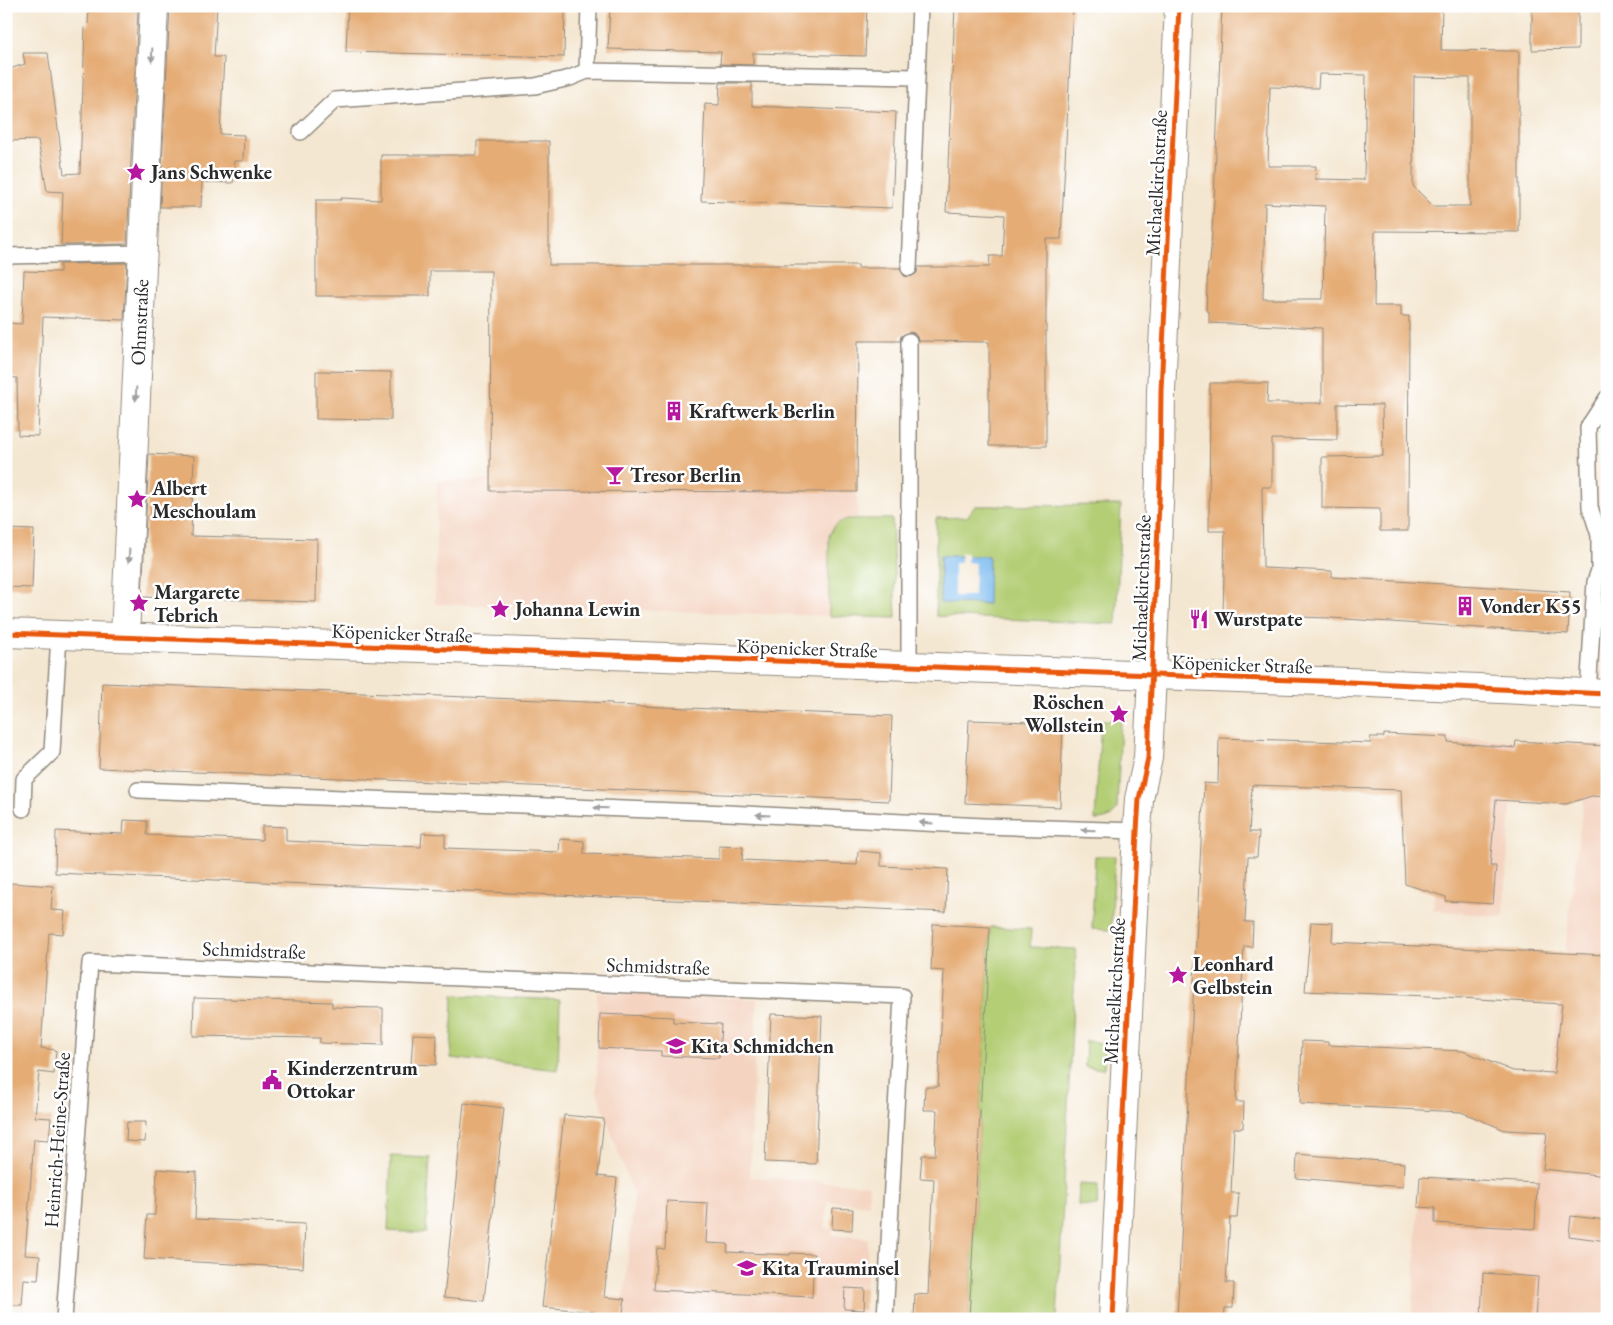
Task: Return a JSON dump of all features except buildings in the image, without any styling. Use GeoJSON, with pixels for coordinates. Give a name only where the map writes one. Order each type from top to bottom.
{"type":"FeatureCollection","features":[{"type":"Feature","properties":{"kind":"street","name":"Ohmstraße"},"geometry":{"type":"LineString","coordinates":[[125,637],[154,6]]}},
{"type":"Feature","properties":{"kind":"street","name":"Michaelkirchstraße"},"geometry":{"type":"LineString","coordinates":[[1113,1319],[1137,831],[1139,800],[1148,758],[1160,479],[1161,391],[1179,6]]}},
{"type":"Feature","properties":{"kind":"street","name":"Köpenicker Straße"},"geometry":{"type":"LineString","coordinates":[[6,633],[1349,682],[1597,694]]}},
{"type":"Feature","properties":{"kind":"lane"},"geometry":{"type":"LineString","coordinates":[[587,71],[589,6]]}},
{"type":"Feature","properties":{"kind":"lane"},"geometry":{"type":"LineString","coordinates":[[909,268],[920,6]]}},
{"type":"Feature","properties":{"kind":"lane"},"geometry":{"type":"LineString","coordinates":[[301,132],[334,100],[535,86],[570,78],[587,71],[916,77]]}},
{"type":"Feature","properties":{"kind":"lane"},"geometry":{"type":"LineString","coordinates":[[6,256],[143,253]]}},
{"type":"Feature","properties":{"kind":"lane"},"geometry":{"type":"LineString","coordinates":[[909,341],[909,666]]}},
{"type":"Feature","properties":{"kind":"lane"},"geometry":{"type":"LineString","coordinates":[[1597,694],[1595,582],[1599,570],[1599,535],[1590,507],[1588,427],[1607,398]]}},
{"type":"Feature","properties":{"kind":"lane"},"geometry":{"type":"LineString","coordinates":[[23,809],[24,779],[52,752],[59,635]]}},
{"type":"Feature","properties":{"kind":"lane"},"geometry":{"type":"LineString","coordinates":[[138,790],[1137,831]]}},
{"type":"Feature","properties":{"kind":"lane","name":"Heinrich-Heine-Straße"},"geometry":{"type":"LineString","coordinates":[[64,1319],[90,963]]}},
{"type":"Feature","properties":{"kind":"lane","name":"Schmidstraße"},"geometry":{"type":"LineString","coordinates":[[90,963],[902,996],[886,1319]]}},
{"type":"Feature","properties":{"kind":"shaded area","name":"Kraftwerk Berlin"},"geometry":{"type":"Polygon","coordinates":[[[491,265],[858,265],[857,492],[859,617],[435,604],[437,481],[490,480],[491,265]]]}},
{"type":"Feature","properties":{"kind":"shaded area"},"geometry":{"type":"Polygon","coordinates":[[[1448,737],[1516,741],[1503,917],[1433,910],[1448,737]]]}},
{"type":"Feature","properties":{"kind":"shaded area"},"geometry":{"type":"Polygon","coordinates":[[[1590,745],[1607,746],[1607,1319],[1412,1319],[1420,1177],[1537,1183],[1590,745]]]}},
{"type":"Feature","properties":{"kind":"shaded area"},"geometry":{"type":"Polygon","coordinates":[[[597,992],[757,999],[750,1177],[869,1185],[869,1205],[828,1201],[825,1227],[832,1229],[832,1235],[868,1238],[864,1319],[622,1319],[634,1197],[597,1092],[597,992]]]}},
{"type":"Feature","properties":{"kind":"green space"},"geometry":{"type":"Polygon","coordinates":[[[1121,505],[1116,624],[936,616],[936,518],[967,517],[975,506],[1121,505]]]}},
{"type":"Feature","properties":{"kind":"green space"},"geometry":{"type":"Polygon","coordinates":[[[848,519],[892,519],[896,618],[829,616],[829,536],[836,525],[848,519]]]}},
{"type":"Feature","properties":{"kind":"green space"},"geometry":{"type":"Polygon","coordinates":[[[1101,720],[1121,721],[1117,808],[1108,818],[1095,820],[1101,720]]]}},
{"type":"Feature","properties":{"kind":"green space"},"geometry":{"type":"Polygon","coordinates":[[[1095,856],[1115,856],[1111,930],[1092,929],[1095,856]]]}},
{"type":"Feature","properties":{"kind":"green space"},"geometry":{"type":"Polygon","coordinates":[[[990,927],[1031,929],[1030,947],[1076,949],[1057,1319],[969,1319],[990,927]]]}},
{"type":"Feature","properties":{"kind":"green space"},"geometry":{"type":"Polygon","coordinates":[[[453,995],[560,1000],[558,1070],[451,1058],[453,995]]]}},
{"type":"Feature","properties":{"kind":"green space"},"geometry":{"type":"Polygon","coordinates":[[[1086,1041],[1105,1043],[1104,1069],[1085,1067],[1086,1041]]]}},
{"type":"Feature","properties":{"kind":"green space"},"geometry":{"type":"Polygon","coordinates":[[[391,1156],[430,1158],[426,1233],[388,1231],[391,1156]]]}},
{"type":"Feature","properties":{"kind":"green space"},"geometry":{"type":"Polygon","coordinates":[[[1079,1184],[1098,1185],[1097,1206],[1078,1205],[1079,1184]]]}},
{"type":"Feature","properties":{"kind":"water"},"geometry":{"type":"Polygon","coordinates":[[[940,556],[989,556],[988,604],[940,603],[940,556]]]}},
{"type":"Feature","properties":{"kind":"pier"},"geometry":{"type":"Polygon","coordinates":[[[961,553],[967,553],[967,562],[975,563],[974,596],[954,596],[954,563],[961,563],[961,553]]]}},
{"type":"Feature","properties":{"kind":"cycle path"},"geometry":{"type":"LineString","coordinates":[[1113,1319],[1137,831],[1139,799],[1148,758],[1160,479],[1161,391],[1179,6]]}},
{"type":"Feature","properties":{"kind":"cycle path"},"geometry":{"type":"LineString","coordinates":[[6,633],[1349,682],[1607,694]]}},
{"type":"Feature","properties":{"kind":"place","name":"Jans Schwenke"},"geometry":{"type":"Point","coordinates":[136,172]}},
{"type":"Feature","properties":{"kind":"place","name":"Kraftwerk Berlin"},"geometry":{"type":"Point","coordinates":[674,411]}},
{"type":"Feature","properties":{"kind":"place","name":"Tresor Berlin"},"geometry":{"type":"Point","coordinates":[615,475]}},
{"type":"Feature","properties":{"kind":"place","name":"Albert Meschoulam"},"geometry":{"type":"Point","coordinates":[137,499]}},
{"type":"Feature","properties":{"kind":"place","name":"Margarete Tebrich"},"geometry":{"type":"Point","coordinates":[139,603]}},
{"type":"Feature","properties":{"kind":"place","name":"Vonder K55"},"geometry":{"type":"Point","coordinates":[1465,606]}},
{"type":"Feature","properties":{"kind":"place","name":"Johanna Lewin"},"geometry":{"type":"Point","coordinates":[500,609]}},
{"type":"Feature","properties":{"kind":"place","name":"Wurstpate"},"geometry":{"type":"Point","coordinates":[1199,619]}},
{"type":"Feature","properties":{"kind":"place","name":"Röschen Wollstein"},"geometry":{"type":"Point","coordinates":[1119,714]}},
{"type":"Feature","properties":{"kind":"place","name":"Leonhard Gelbstein"},"geometry":{"type":"Point","coordinates":[1178,975]}},
{"type":"Feature","properties":{"kind":"place","name":"Kita Schmidchen"},"geometry":{"type":"Point","coordinates":[676,1046]}},
{"type":"Feature","properties":{"kind":"place","name":"Kinderzentrum Ottokar"},"geometry":{"type":"Point","coordinates":[272,1080]}},
{"type":"Feature","properties":{"kind":"place","name":"Kita Trauminsel"},"geometry":{"type":"Point","coordinates":[747,1268]}}]}
